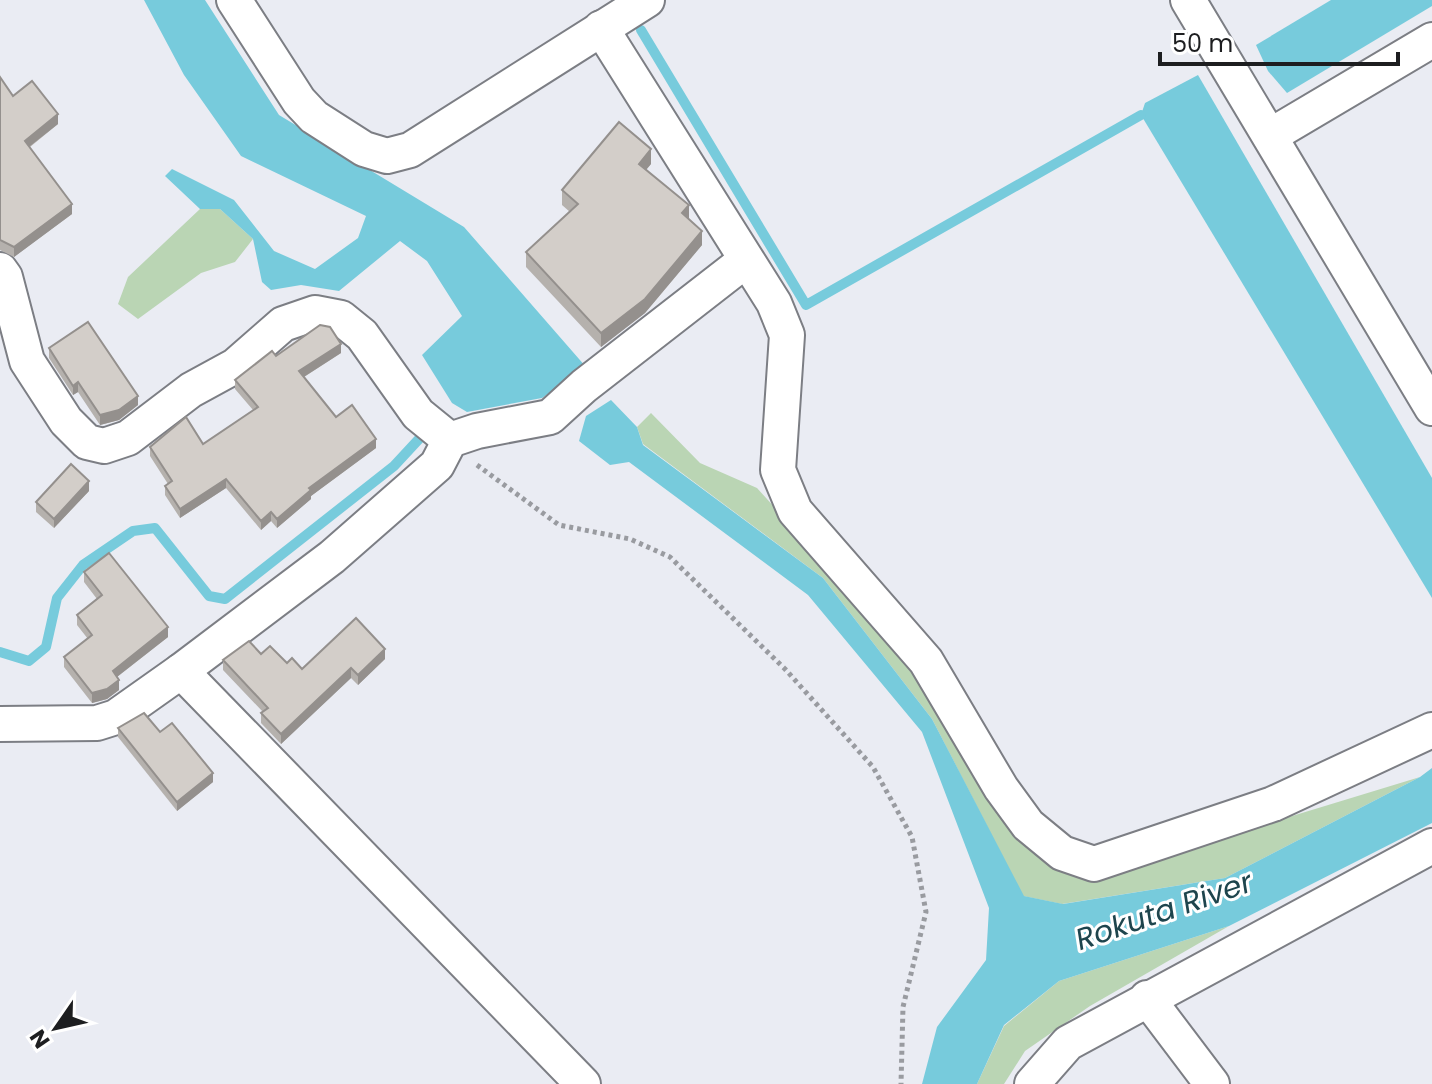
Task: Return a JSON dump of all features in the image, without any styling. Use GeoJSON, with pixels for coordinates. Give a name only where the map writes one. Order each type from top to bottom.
{"type":"FeatureCollection","features":[{"type":"Feature","properties":{"kind":"street"},"geometry":{"type":"LineString","coordinates":[[234,0],[299,101],[314,117],[364,149],[387,156],[410,150],[647,0]]}},
{"type":"Feature","properties":{"kind":"street"},"geometry":{"type":"LineString","coordinates":[[1188,0],[1432,408]]}},
{"type":"Feature","properties":{"kind":"street"},"geometry":{"type":"LineString","coordinates":[[601,28],[774,303],[787,335],[778,470],[795,511],[926,661],[1028,825],[1062,853],[1094,864],[1273,804],[1432,730]]}},
{"type":"Feature","properties":{"kind":"street"},"geometry":{"type":"LineString","coordinates":[[1270,136],[1432,40]]}},
{"type":"Feature","properties":{"kind":"street"},"geometry":{"type":"LineString","coordinates":[[0,724],[97,723],[116,717],[332,557],[437,465],[450,440],[477,431],[550,417],[584,386],[746,260]]}},
{"type":"Feature","properties":{"kind":"street"},"geometry":{"type":"LineString","coordinates":[[0,270],[5,277],[27,361],[66,421],[87,442],[104,446],[128,438],[191,390],[235,366],[283,324],[315,313],[341,318],[362,335],[418,414],[450,440]]}},
{"type":"Feature","properties":{"kind":"street"},"geometry":{"type":"LineString","coordinates":[[181,671],[583,1084]]}},
{"type":"Feature","properties":{"kind":"street"},"geometry":{"type":"LineString","coordinates":[[1032,1084],[1068,1043],[1432,846]]}},
{"type":"Feature","properties":{"kind":"street"},"geometry":{"type":"LineString","coordinates":[[1147,998],[1212,1084]]}},
{"type":"Feature","properties":{"kind":"path"},"geometry":{"type":"LineString","coordinates":[[450,440],[469,460],[559,525],[630,539],[670,557],[785,669],[873,767],[912,837],[926,912],[903,1007],[901,1084]]}},
{"type":"Feature","properties":{"kind":"green space"},"geometry":{"type":"Polygon","coordinates":[[[200,209],[220,209],[253,239],[235,262],[201,273],[138,319],[118,304],[128,277],[200,209]]]}},
{"type":"Feature","properties":{"kind":"green space"},"geometry":{"type":"Polygon","coordinates":[[[651,413],[700,463],[757,488],[914,661],[1020,838],[1083,880],[1420,777],[1225,878],[1062,904],[1023,896],[932,719],[823,578],[643,444],[637,427],[651,413]]]}},
{"type":"Feature","properties":{"kind":"green space"},"geometry":{"type":"Polygon","coordinates":[[[1229,926],[1090,1006],[1025,1051],[1004,1084],[977,1084],[1004,1026],[1059,981],[1229,926]]]}},
{"type":"Feature","properties":{"kind":"water"},"geometry":{"type":"Polygon","coordinates":[[[144,0],[205,0],[279,115],[464,227],[586,367],[542,398],[467,412],[452,403],[422,355],[462,316],[427,261],[400,241],[339,291],[301,285],[271,290],[262,282],[253,239],[220,209],[200,209],[165,176],[172,169],[234,200],[274,251],[315,269],[358,238],[366,216],[241,156],[184,75],[144,0]]]}},
{"type":"Feature","properties":{"kind":"water"},"geometry":{"type":"Polygon","coordinates":[[[1331,0],[1432,0],[1432,6],[1287,93],[1268,71],[1256,45],[1331,0]]]}},
{"type":"Feature","properties":{"kind":"water"},"geometry":{"type":"Polygon","coordinates":[[[1198,75],[1432,478],[1432,598],[1141,115],[1145,103],[1198,75]]]}},
{"type":"Feature","properties":{"kind":"water","name":"Rokuta River"},"geometry":{"type":"Polygon","coordinates":[[[611,400],[637,427],[643,445],[823,578],[932,719],[1024,896],[1063,904],[1225,878],[1432,768],[1432,823],[1229,926],[1059,981],[1004,1025],[977,1084],[922,1084],[937,1027],[986,960],[989,908],[922,732],[808,595],[629,462],[610,465],[579,441],[586,416],[611,400]]]}},
{"type":"Feature","properties":{"kind":"building"},"geometry":{"type":"Polygon","coordinates":[[[0,77],[13,96],[32,81],[58,114],[25,141],[72,204],[14,247],[0,240],[0,77]]]}},
{"type":"Feature","properties":{"kind":"building"},"geometry":{"type":"Polygon","coordinates":[[[619,122],[651,149],[639,164],[689,205],[682,213],[702,231],[645,299],[601,333],[526,252],[578,204],[562,190],[619,122]]]}},
{"type":"Feature","properties":{"kind":"building"},"geometry":{"type":"Polygon","coordinates":[[[88,322],[138,396],[119,410],[100,415],[78,382],[73,386],[49,348],[88,322]]]}},
{"type":"Feature","properties":{"kind":"building"},"geometry":{"type":"Polygon","coordinates":[[[320,325],[330,327],[341,344],[299,371],[336,417],[352,405],[376,439],[309,488],[311,490],[277,519],[271,512],[261,521],[226,479],[180,509],[165,486],[172,481],[150,447],[186,417],[203,444],[258,407],[235,380],[272,351],[276,356],[320,325]]]}},
{"type":"Feature","properties":{"kind":"building"},"geometry":{"type":"Polygon","coordinates":[[[71,464],[89,481],[54,519],[36,502],[71,464]]]}},
{"type":"Feature","properties":{"kind":"building"},"geometry":{"type":"Polygon","coordinates":[[[109,553],[168,627],[113,671],[119,680],[107,689],[92,693],[64,657],[92,635],[77,615],[102,595],[84,572],[109,553]]]}},
{"type":"Feature","properties":{"kind":"building"},"geometry":{"type":"Polygon","coordinates":[[[356,618],[385,649],[358,675],[351,668],[281,734],[261,713],[268,708],[223,660],[249,641],[261,654],[270,646],[287,663],[292,658],[302,669],[356,618]]]}},
{"type":"Feature","properties":{"kind":"building"},"geometry":{"type":"Polygon","coordinates":[[[144,713],[160,732],[172,723],[213,773],[177,802],[118,728],[144,713]]]}},
{"type":"Feature","properties":{"kind":"waterway"},"geometry":{"type":"LineString","coordinates":[[641,30],[806,305],[1141,115]]}},
{"type":"Feature","properties":{"kind":"waterway"},"geometry":{"type":"LineString","coordinates":[[0,652],[29,661],[46,647],[57,598],[83,565],[133,531],[155,528],[209,596],[225,599],[394,466],[419,439]]}}]}
